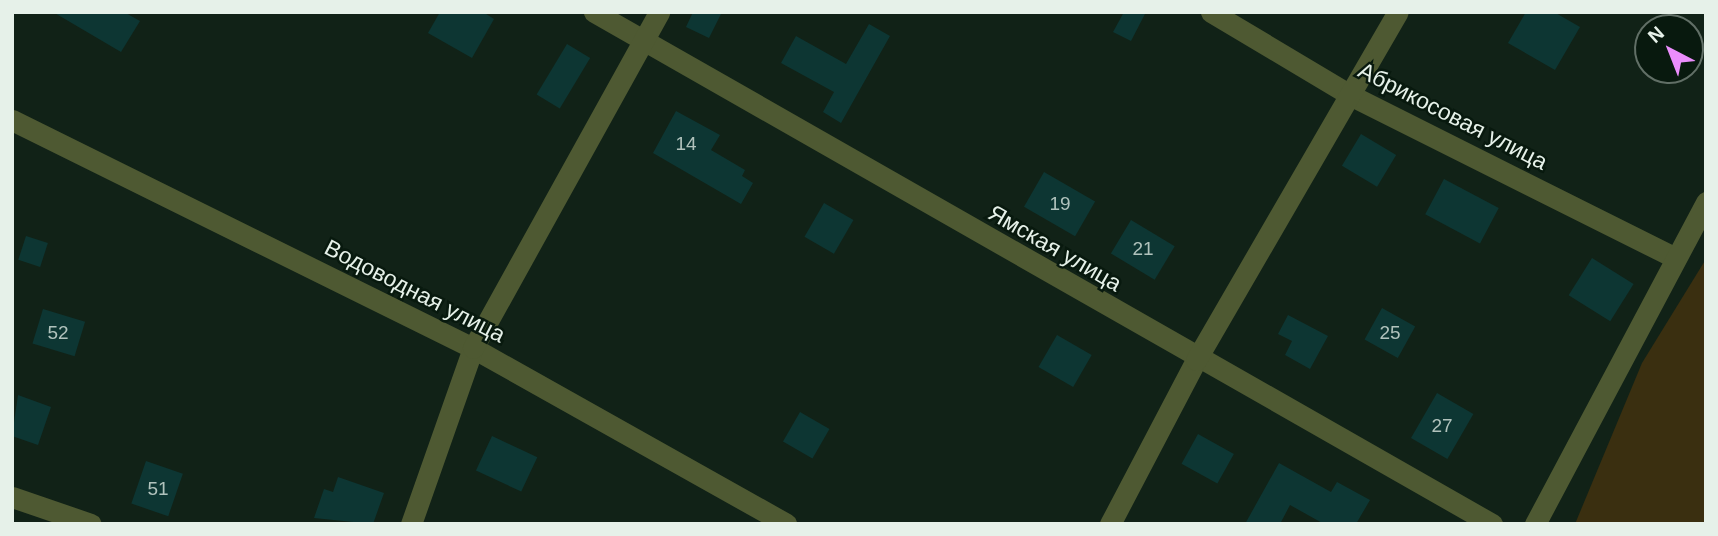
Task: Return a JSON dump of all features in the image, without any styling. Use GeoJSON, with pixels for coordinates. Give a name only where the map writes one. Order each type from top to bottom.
{"type":"FeatureCollection","features":[{"type":"Feature","properties":{"kind":"street","name":"Ямская улица"},"geometry":{"type":"LineString","coordinates":[[594,12],[1196,360],[1492,524]]}},
{"type":"Feature","properties":{"kind":"street"},"geometry":{"type":"LineString","coordinates":[[411,524],[473,348],[660,12]]}},
{"type":"Feature","properties":{"kind":"street","name":"Абрикосовая улица"},"geometry":{"type":"LineString","coordinates":[[1211,12],[1350,95],[1676,258]]}},
{"type":"Feature","properties":{"kind":"street"},"geometry":{"type":"LineString","coordinates":[[1110,524],[1196,360],[1398,12]]}},
{"type":"Feature","properties":{"kind":"street","name":"Водоводная улица"},"geometry":{"type":"LineString","coordinates":[[12,120],[473,348],[786,524]]}},
{"type":"Feature","properties":{"kind":"street"},"geometry":{"type":"LineString","coordinates":[[1535,524],[1706,202]]}},
{"type":"Feature","properties":{"kind":"street"},"geometry":{"type":"LineString","coordinates":[[12,497],[91,524]]}},
{"type":"Feature","properties":{"kind":"shaded area"},"geometry":{"type":"Polygon","coordinates":[[[1706,259],[1706,524],[1575,524],[1642,363],[1706,259]]]}},
{"type":"Feature","properties":{"kind":"building"},"geometry":{"type":"Polygon","coordinates":[[[53,12],[124,12],[140,21],[121,52],[53,12]]]}},
{"type":"Feature","properties":{"kind":"building"},"geometry":{"type":"Polygon","coordinates":[[[440,12],[483,12],[494,19],[472,58],[428,33],[440,12]]]}},
{"type":"Feature","properties":{"kind":"building"},"geometry":{"type":"Polygon","coordinates":[[[693,12],[722,12],[709,38],[686,27],[693,12]]]}},
{"type":"Feature","properties":{"kind":"building"},"geometry":{"type":"Polygon","coordinates":[[[1124,12],[1146,12],[1131,41],[1113,32],[1124,12]]]}},
{"type":"Feature","properties":{"kind":"building"},"geometry":{"type":"Polygon","coordinates":[[[1526,12],[1554,12],[1580,27],[1555,70],[1508,43],[1526,12]]]}},
{"type":"Feature","properties":{"kind":"building"},"geometry":{"type":"Polygon","coordinates":[[[869,24],[890,36],[841,123],[823,112],[834,92],[781,63],[796,36],[846,64],[869,24]]]}},
{"type":"Feature","properties":{"kind":"building"},"geometry":{"type":"Polygon","coordinates":[[[567,44],[590,58],[560,108],[537,95],[567,44]]]}},
{"type":"Feature","properties":{"kind":"building"},"geometry":{"type":"Polygon","coordinates":[[[676,111],[720,135],[711,150],[745,170],[742,176],[753,183],[741,204],[653,153],[676,111]]]}},
{"type":"Feature","properties":{"kind":"building"},"geometry":{"type":"Polygon","coordinates":[[[1361,134],[1396,155],[1377,187],[1342,166],[1361,134]]]}},
{"type":"Feature","properties":{"kind":"building"},"geometry":{"type":"Polygon","coordinates":[[[1044,172],[1095,202],[1075,236],[1024,207],[1044,172]]]}},
{"type":"Feature","properties":{"kind":"building"},"geometry":{"type":"Polygon","coordinates":[[[1444,179],[1499,208],[1480,243],[1425,214],[1444,179]]]}},
{"type":"Feature","properties":{"kind":"building"},"geometry":{"type":"Polygon","coordinates":[[[824,203],[853,220],[834,254],[804,237],[824,203]]]}},
{"type":"Feature","properties":{"kind":"building"},"geometry":{"type":"Polygon","coordinates":[[[1131,220],[1175,246],[1155,280],[1111,253],[1131,220]]]}},
{"type":"Feature","properties":{"kind":"building"},"geometry":{"type":"Polygon","coordinates":[[[26,236],[48,243],[40,267],[18,260],[26,236]]]}},
{"type":"Feature","properties":{"kind":"building"},"geometry":{"type":"Polygon","coordinates":[[[1592,258],[1634,284],[1610,321],[1569,295],[1592,258]]]}},
{"type":"Feature","properties":{"kind":"building"},"geometry":{"type":"Polygon","coordinates":[[[1382,308],[1415,326],[1398,358],[1365,339],[1382,308]]]}},
{"type":"Feature","properties":{"kind":"building"},"geometry":{"type":"Polygon","coordinates":[[[43,309],[85,322],[75,356],[32,343],[43,309]]]}},
{"type":"Feature","properties":{"kind":"building"},"geometry":{"type":"Polygon","coordinates":[[[1288,315],[1328,336],[1310,369],[1285,355],[1292,341],[1278,334],[1288,315]]]}},
{"type":"Feature","properties":{"kind":"building"},"geometry":{"type":"Polygon","coordinates":[[[1057,335],[1092,355],[1073,387],[1038,367],[1057,335]]]}},
{"type":"Feature","properties":{"kind":"building"},"geometry":{"type":"Polygon","coordinates":[[[1437,393],[1473,414],[1447,459],[1411,438],[1437,393]]]}},
{"type":"Feature","properties":{"kind":"building"},"geometry":{"type":"Polygon","coordinates":[[[18,395],[51,407],[38,445],[12,436],[18,395]]]}},
{"type":"Feature","properties":{"kind":"building"},"geometry":{"type":"Polygon","coordinates":[[[800,412],[829,429],[812,458],[783,441],[800,412]]]}},
{"type":"Feature","properties":{"kind":"building"},"geometry":{"type":"Polygon","coordinates":[[[1198,434],[1234,454],[1217,484],[1182,464],[1198,434]]]}},
{"type":"Feature","properties":{"kind":"building"},"geometry":{"type":"Polygon","coordinates":[[[492,436],[537,457],[521,492],[476,470],[492,436]]]}},
{"type":"Feature","properties":{"kind":"building"},"geometry":{"type":"Polygon","coordinates":[[[146,461],[183,474],[168,516],[131,504],[146,461]]]}},
{"type":"Feature","properties":{"kind":"building"},"geometry":{"type":"Polygon","coordinates":[[[1279,463],[1331,492],[1337,482],[1370,500],[1356,524],[1324,524],[1290,505],[1280,524],[1245,524],[1279,463]]]}},
{"type":"Feature","properties":{"kind":"building"},"geometry":{"type":"Polygon","coordinates":[[[338,477],[384,493],[373,524],[314,518],[324,489],[333,492],[338,477]]]}}]}
